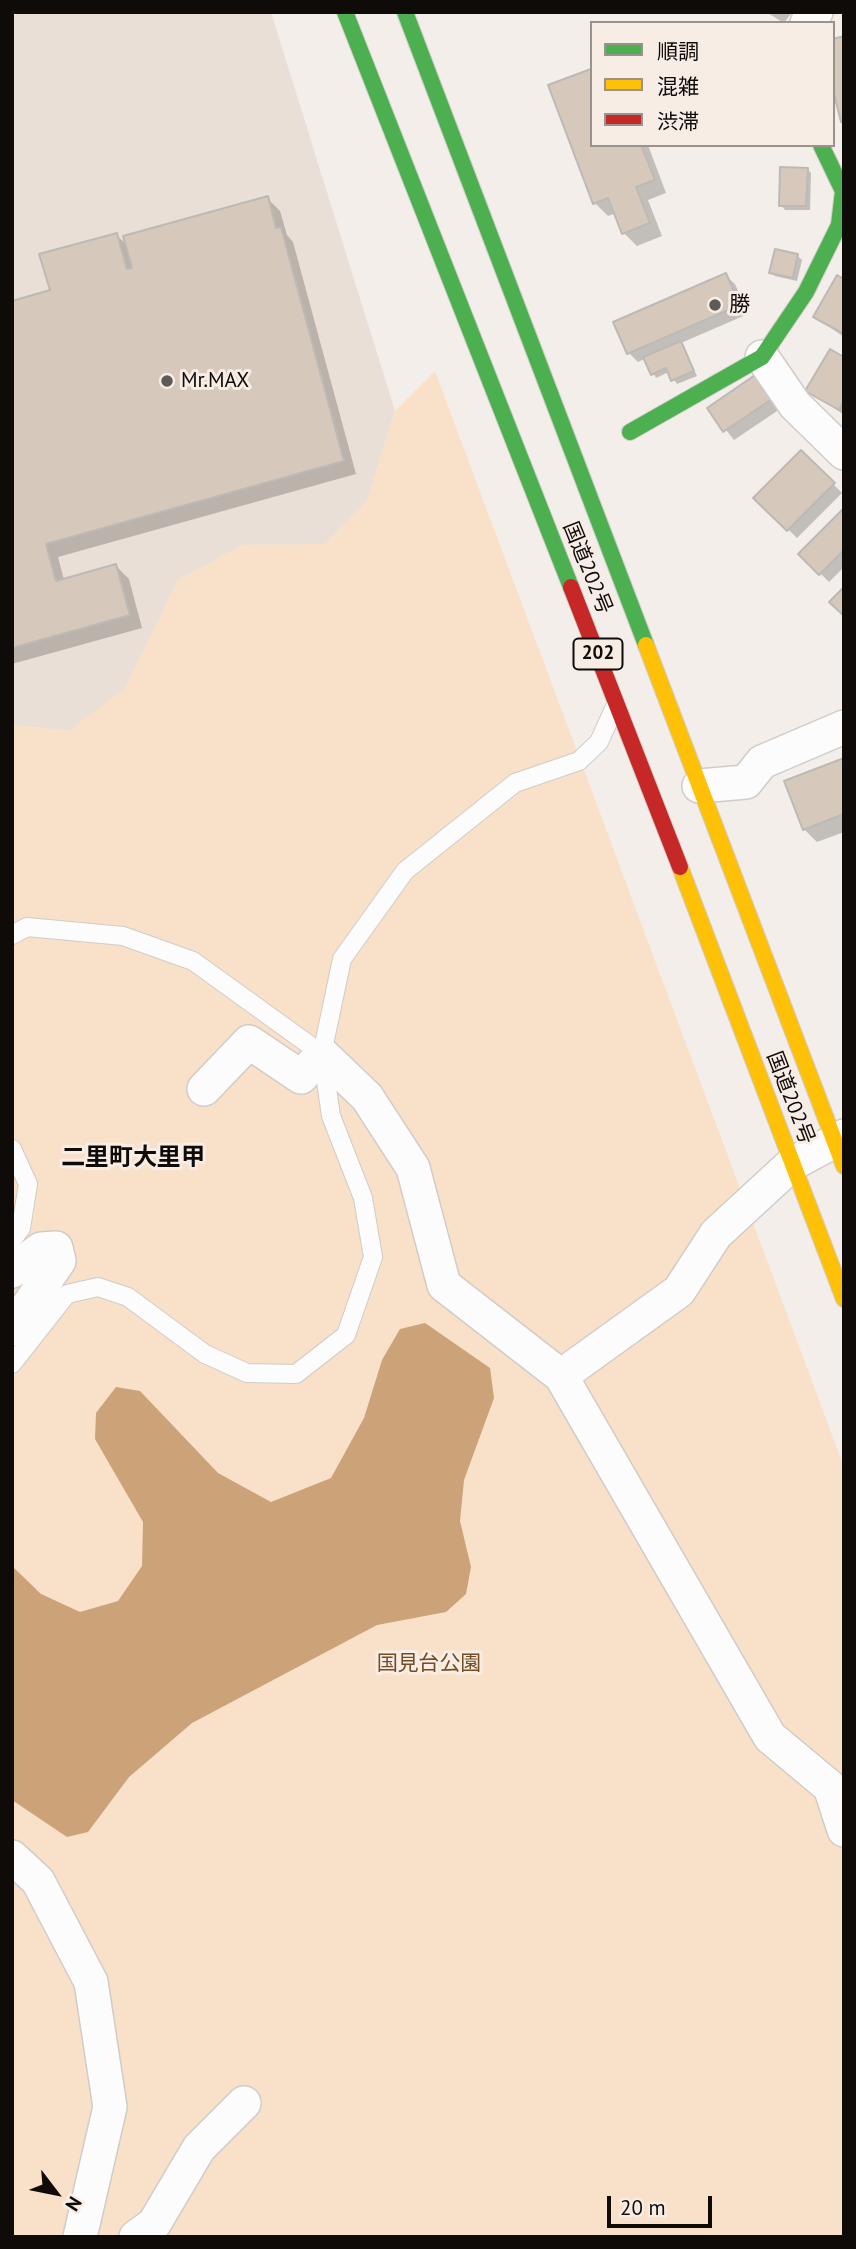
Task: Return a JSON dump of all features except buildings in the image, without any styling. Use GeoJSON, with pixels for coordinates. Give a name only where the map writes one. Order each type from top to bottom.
{"type":"FeatureCollection","features":[{"type":"Feature","properties":{"kind":"main road","name":"国道202号"},"geometry":{"type":"LineString","coordinates":[[345,12],[617,703],[844,1299]]}},
{"type":"Feature","properties":{"kind":"main road","name":"国道202号"},"geometry":{"type":"LineString","coordinates":[[405,12],[699,786],[841,1148]]}},
{"type":"Feature","properties":{"kind":"main road"},"geometry":{"type":"LineString","coordinates":[[630,432],[762,357],[806,292],[839,225],[844,191],[822,147]]}},
{"type":"Feature","properties":{"kind":"street"},"geometry":{"type":"LineString","coordinates":[[762,357],[795,405],[844,453]]}},
{"type":"Feature","properties":{"kind":"street"},"geometry":{"type":"LineString","coordinates":[[699,786],[746,782],[762,762],[844,727]]}},
{"type":"Feature","properties":{"kind":"street"},"geometry":{"type":"LineString","coordinates":[[204,1089],[249,1042],[301,1077],[322,1055],[368,1097],[413,1168],[443,1286],[561,1376],[770,1737],[830,1787],[844,1830]]}},
{"type":"Feature","properties":{"kind":"street"},"geometry":{"type":"LineString","coordinates":[[561,1376],[679,1291],[716,1234],[792,1164],[841,1148]]}},
{"type":"Feature","properties":{"kind":"street"},"geometry":{"type":"LineString","coordinates":[[12,1271],[41,1250],[56,1248],[59,1261],[12,1329]]}},
{"type":"Feature","properties":{"kind":"street"},"geometry":{"type":"LineString","coordinates":[[12,1857],[38,1881],[91,1982],[110,2106],[79,2237]]}},
{"type":"Feature","properties":{"kind":"street"},"geometry":{"type":"LineString","coordinates":[[136,2237],[154,2224],[199,2148],[244,2104]]}},
{"type":"Feature","properties":{"kind":"lane"},"geometry":{"type":"LineString","coordinates":[[12,1364],[67,1294],[98,1287],[128,1297],[205,1354],[247,1373],[296,1374],[346,1335],[373,1257],[363,1198],[331,1116],[322,1055],[342,959],[405,871],[515,783],[579,761],[599,742],[617,703]]}},
{"type":"Feature","properties":{"kind":"lane"},"geometry":{"type":"LineString","coordinates":[[12,935],[27,927],[123,936],[193,961],[322,1055]]}},
{"type":"Feature","properties":{"kind":"lane"},"geometry":{"type":"LineString","coordinates":[[12,1149],[28,1184],[21,1228],[12,1240]]}},
{"type":"Feature","properties":{"kind":"shaded area"},"geometry":{"type":"Polygon","coordinates":[[[20,12],[271,12],[395,411],[367,501],[325,544],[243,545],[178,580],[125,689],[69,731],[12,725],[12,17],[20,12]]]}},
{"type":"Feature","properties":{"kind":"shaded area"},"geometry":{"type":"Polygon","coordinates":[[[425,1323],[490,1368],[494,1398],[464,1480],[460,1521],[471,1567],[466,1594],[446,1612],[377,1625],[192,1723],[129,1777],[88,1832],[67,1837],[12,1800],[12,1566],[41,1594],[80,1612],[118,1601],[142,1566],[143,1522],[95,1439],[96,1413],[116,1387],[140,1391],[218,1473],[271,1502],[331,1478],[364,1418],[382,1360],[400,1329],[425,1323]]]}},
{"type":"Feature","properties":{"kind":"green space","name":"国見台公園"},"geometry":{"type":"Polygon","coordinates":[[[435,371],[844,1467],[844,2237],[12,2237],[12,725],[69,731],[124,689],[178,580],[243,545],[325,544],[367,501],[395,411],[435,371]]]}},
{"type":"Feature","properties":{"kind":"traffic: fast"},"geometry":{"type":"LineString","coordinates":[[345,12],[571,587]]}},
{"type":"Feature","properties":{"kind":"traffic: fast"},"geometry":{"type":"LineString","coordinates":[[405,12],[646,645]]}},
{"type":"Feature","properties":{"kind":"traffic: fast"},"geometry":{"type":"LineString","coordinates":[[630,432],[762,357],[806,292],[839,225],[843,191],[822,147]]}},
{"type":"Feature","properties":{"kind":"traffic: slow"},"geometry":{"type":"LineString","coordinates":[[646,645],[844,1166]]}},
{"type":"Feature","properties":{"kind":"traffic: slow"},"geometry":{"type":"LineString","coordinates":[[680,867],[844,1299]]}},
{"type":"Feature","properties":{"kind":"traffic: jam"},"geometry":{"type":"LineString","coordinates":[[571,587],[680,867]]}},
{"type":"Feature","properties":{"kind":"place","name":"勝"},"geometry":{"type":"Point","coordinates":[715,305]}},
{"type":"Feature","properties":{"kind":"place","name":"Mr.MAX"},"geometry":{"type":"Point","coordinates":[167,381]}},
{"type":"Feature","properties":{"kind":"district","name":"二里町大里甲"},"geometry":{"type":"Point","coordinates":[133,1158]}}]}
